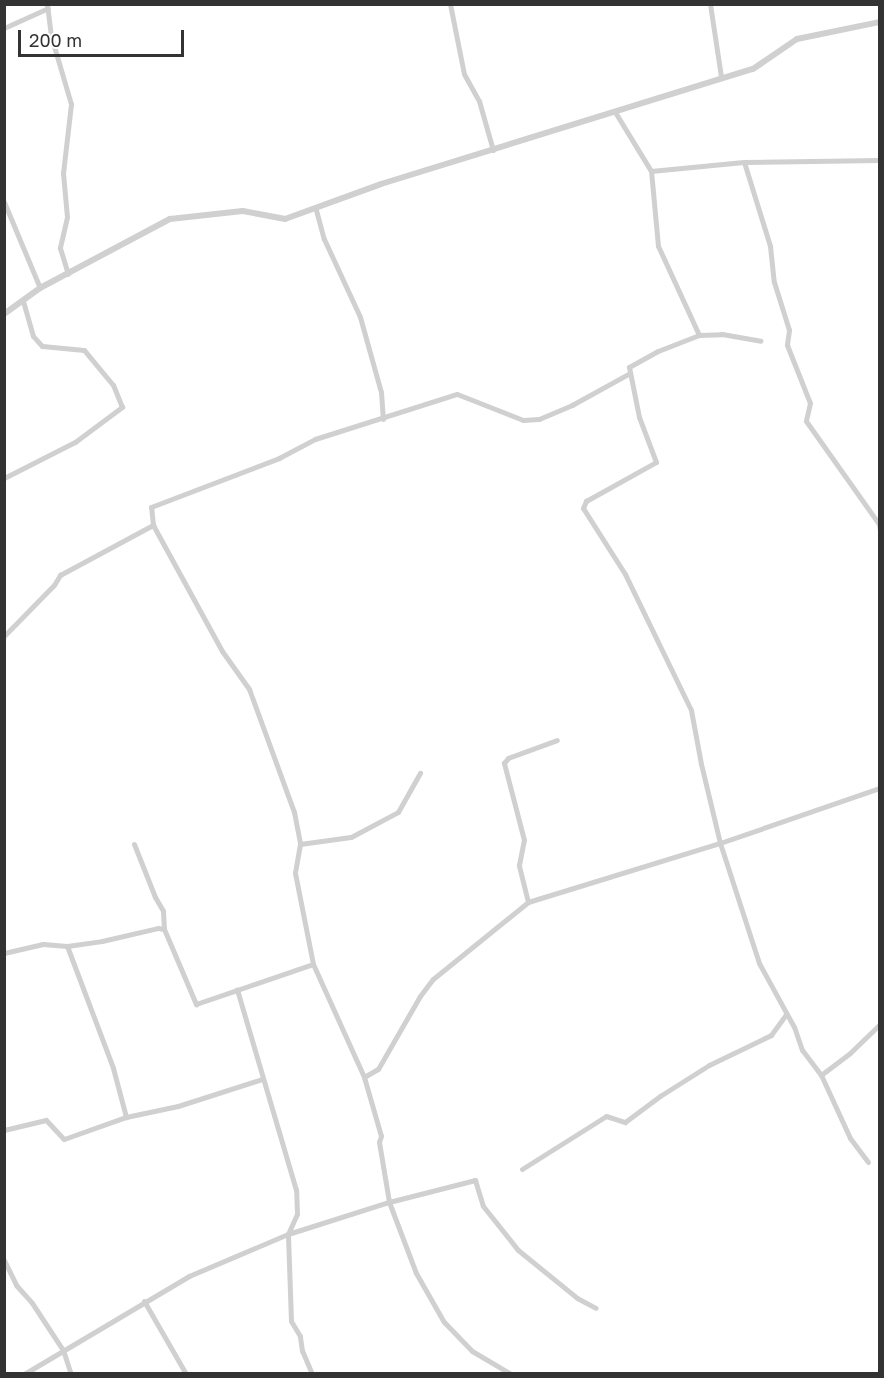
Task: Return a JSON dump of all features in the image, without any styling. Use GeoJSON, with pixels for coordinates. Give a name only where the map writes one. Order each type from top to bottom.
{"type":"FeatureCollection","features":[{"type":"Feature","properties":{"kind":"street"},"geometry":{"type":"LineString","coordinates":[[450,4],[464,74],[479,101],[493,150]]}},
{"type":"Feature","properties":{"kind":"street"},"geometry":{"type":"LineString","coordinates":[[710,4],[721,77]]}},
{"type":"Feature","properties":{"kind":"street"},"geometry":{"type":"LineString","coordinates":[[4,28],[47,6],[51,36],[71,104],[63,173],[67,217],[60,248],[68,274]]}},
{"type":"Feature","properties":{"kind":"street"},"geometry":{"type":"LineString","coordinates":[[4,314],[40,288],[170,219],[243,211],[285,219],[316,210],[381,184],[721,77],[753,69],[797,39],[879,22]]}},
{"type":"Feature","properties":{"kind":"street"},"geometry":{"type":"LineString","coordinates":[[615,112],[651,171],[658,246],[699,335]]}},
{"type":"Feature","properties":{"kind":"street"},"geometry":{"type":"LineString","coordinates":[[651,171],[744,162],[879,160]]}},
{"type":"Feature","properties":{"kind":"street"},"geometry":{"type":"LineString","coordinates":[[744,162],[770,246],[774,282],[789,330],[787,345],[810,403],[806,421],[879,524],[879,530]]}},
{"type":"Feature","properties":{"kind":"street"},"geometry":{"type":"LineString","coordinates":[[5,200],[40,288]]}},
{"type":"Feature","properties":{"kind":"street"},"geometry":{"type":"LineString","coordinates":[[316,210],[324,239],[360,317],[381,392],[383,419]]}},
{"type":"Feature","properties":{"kind":"street"},"geometry":{"type":"LineString","coordinates":[[4,478],[75,442],[122,407],[113,385],[84,350],[42,346],[33,336],[22,301]]}},
{"type":"Feature","properties":{"kind":"street"},"geometry":{"type":"LineString","coordinates":[[760,341],[722,334],[699,335],[658,351],[629,367],[639,417],[656,462],[586,501],[583,508],[625,574],[691,710],[700,764],[720,843],[759,963],[802,1050],[821,1075],[850,1138],[868,1162]]}},
{"type":"Feature","properties":{"kind":"street"},"geometry":{"type":"LineString","coordinates":[[511,1374],[472,1351],[444,1322],[416,1273],[389,1202],[379,1142],[381,1136],[364,1077],[313,964],[295,873],[300,844],[294,812],[249,689],[222,651],[153,525],[151,507],[279,458],[315,440],[457,394],[523,420],[539,419],[572,405],[630,373]]}},
{"type":"Feature","properties":{"kind":"street"},"geometry":{"type":"LineString","coordinates":[[4,636],[54,585],[60,575],[153,525]]}},
{"type":"Feature","properties":{"kind":"street"},"geometry":{"type":"LineString","coordinates":[[528,902],[519,865],[524,840],[504,763],[508,758],[557,740]]}},
{"type":"Feature","properties":{"kind":"street"},"geometry":{"type":"LineString","coordinates":[[300,844],[351,837],[398,812],[420,774]]}},
{"type":"Feature","properties":{"kind":"street"},"geometry":{"type":"LineString","coordinates":[[364,1077],[378,1069],[420,996],[433,979],[528,902],[720,843],[879,788]]}},
{"type":"Feature","properties":{"kind":"street"},"geometry":{"type":"LineString","coordinates":[[134,844],[154,897],[164,911],[166,922],[164,929],[196,1004],[313,964]]}},
{"type":"Feature","properties":{"kind":"street"},"geometry":{"type":"LineString","coordinates":[[4,953],[43,944],[67,946],[141,930],[164,929]]}},
{"type":"Feature","properties":{"kind":"street"},"geometry":{"type":"LineString","coordinates":[[67,946],[113,1068],[126,1117]]}},
{"type":"Feature","properties":{"kind":"street"},"geometry":{"type":"LineString","coordinates":[[237,990],[255,1044],[262,1079],[296,1190],[297,1214],[288,1234],[291,1321],[300,1336],[302,1351],[312,1374]]}},
{"type":"Feature","properties":{"kind":"street"},"geometry":{"type":"LineString","coordinates":[[522,1169],[606,1116],[625,1122],[660,1096],[709,1065],[771,1035],[786,1014]]}},
{"type":"Feature","properties":{"kind":"street"},"geometry":{"type":"LineString","coordinates":[[821,1075],[850,1053],[879,1024]]}},
{"type":"Feature","properties":{"kind":"street"},"geometry":{"type":"LineString","coordinates":[[4,1130],[46,1120],[64,1139],[126,1117],[178,1106],[262,1079]]}},
{"type":"Feature","properties":{"kind":"street"},"geometry":{"type":"LineString","coordinates":[[24,1374],[189,1276],[288,1234],[389,1202],[475,1179],[483,1206],[518,1250],[577,1298],[596,1308]]}},
{"type":"Feature","properties":{"kind":"street"},"geometry":{"type":"LineString","coordinates":[[4,1260],[16,1285],[32,1303],[63,1350],[71,1374]]}},
{"type":"Feature","properties":{"kind":"street"},"geometry":{"type":"LineString","coordinates":[[144,1301],[186,1374]]}}]}
